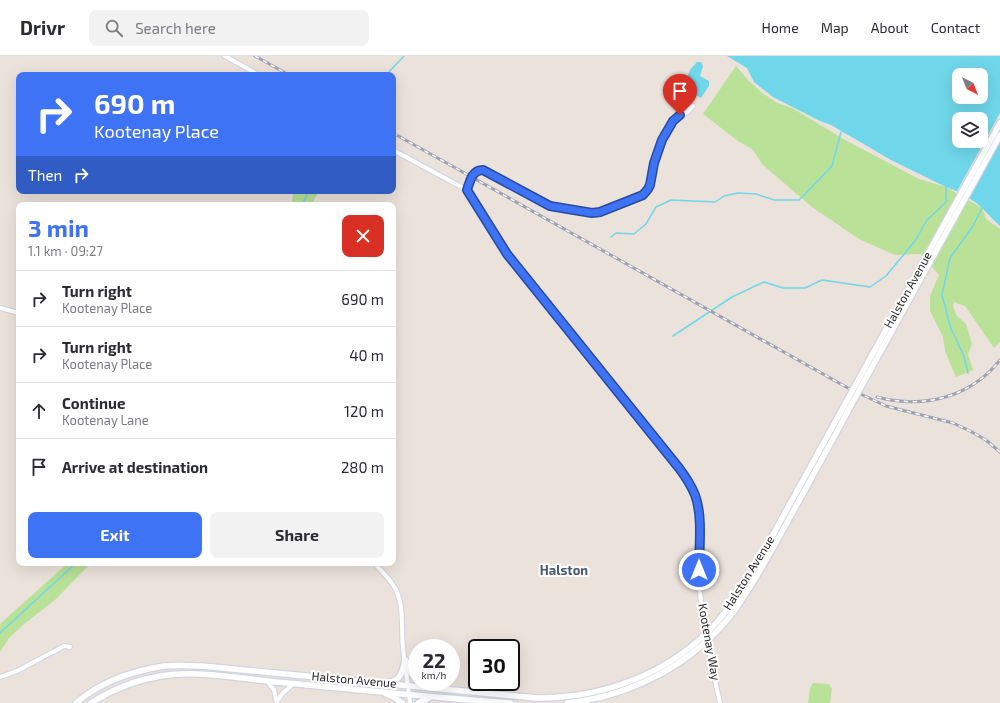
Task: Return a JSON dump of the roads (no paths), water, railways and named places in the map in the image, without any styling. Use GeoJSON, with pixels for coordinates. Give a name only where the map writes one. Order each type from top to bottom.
{"type":"FeatureCollection","features":[{"type":"Feature","properties":{"kind":"main road","name":"Halston Avenue"},"geometry":{"type":"LineString","coordinates":[[567,703],[600,698],[617,693],[653,678],[694,652],[722,625],[746,594],[763,566],[1000,122]]}},
{"type":"Feature","properties":{"kind":"main road","name":"Halston Avenue"},"geometry":{"type":"LineString","coordinates":[[917,279],[1000,135]]}},
{"type":"Feature","properties":{"kind":"main road","name":"Halston Avenue"},"geometry":{"type":"LineString","coordinates":[[460,690],[530,698],[577,696],[599,692],[634,681],[678,656],[704,635],[718,621],[741,590],[847,408]]}},
{"type":"Feature","properties":{"kind":"main road"},"geometry":{"type":"LineString","coordinates":[[405,660],[408,666]]}},
{"type":"Feature","properties":{"kind":"main road"},"geometry":{"type":"LineString","coordinates":[[380,683],[393,682],[398,678],[402,672],[405,660]]}},
{"type":"Feature","properties":{"kind":"main road","name":"Halston Avenue"},"geometry":{"type":"LineString","coordinates":[[76,703],[100,686],[117,679],[134,673],[166,666],[202,666],[408,685]]}},
{"type":"Feature","properties":{"kind":"main road","name":"Halston Avenue"},"geometry":{"type":"LineString","coordinates":[[91,703],[118,687],[132,682],[162,676],[199,674],[409,695],[511,703]]}},
{"type":"Feature","properties":{"kind":"main road"},"geometry":{"type":"LineString","coordinates":[[382,692],[402,703]]}},
{"type":"Feature","properties":{"kind":"main road"},"geometry":{"type":"LineString","coordinates":[[418,703],[422,700],[433,697]]}},
{"type":"Feature","properties":{"kind":"street"},"geometry":{"type":"LineString","coordinates":[[225,56],[254,72]]}},
{"type":"Feature","properties":{"kind":"street"},"geometry":{"type":"LineString","coordinates":[[467,190],[474,173],[479,170],[483,170],[550,206],[592,213],[608,209],[643,195],[650,185],[654,163],[666,132],[673,121],[687,112],[692,106]]}},
{"type":"Feature","properties":{"kind":"street","name":"Kootenay Way"},"geometry":{"type":"LineString","coordinates":[[396,152],[464,187],[467,190],[507,254],[688,481],[695,495],[698,508],[700,585],[703,616],[720,703]]}},
{"type":"Feature","properties":{"kind":"street"},"geometry":{"type":"LineString","coordinates":[[0,308],[16,312]]}},
{"type":"Feature","properties":{"kind":"street"},"geometry":{"type":"LineString","coordinates":[[377,566],[397,593],[401,608],[408,679]]}},
{"type":"Feature","properties":{"kind":"street"},"geometry":{"type":"LineString","coordinates":[[0,677],[17,671],[64,646],[70,647]]}},
{"type":"Feature","properties":{"kind":"street"},"geometry":{"type":"LineString","coordinates":[[267,681],[274,690],[277,702]]}},
{"type":"Feature","properties":{"kind":"street"},"geometry":{"type":"LineString","coordinates":[[277,702],[283,693],[293,683]]}},
{"type":"Feature","properties":{"kind":"street"},"geometry":{"type":"LineString","coordinates":[[409,691],[410,703]]}},
{"type":"Feature","properties":{"kind":"water"},"geometry":{"type":"Polygon","coordinates":[[[727,56],[1000,56],[1000,226],[974,201],[891,160],[831,125],[773,97],[754,82],[747,68],[727,56]]]}},
{"type":"Feature","properties":{"kind":"water"},"geometry":{"type":"Polygon","coordinates":[[[697,62],[701,62],[703,66],[700,76],[709,81],[709,86],[701,98],[683,88],[690,70],[697,62]]]}},
{"type":"Feature","properties":{"kind":"waterway"},"geometry":{"type":"LineString","coordinates":[[389,72],[404,56]]}},
{"type":"Feature","properties":{"kind":"waterway"},"geometry":{"type":"LineString","coordinates":[[611,237],[616,233],[634,234],[646,224],[656,207],[671,200],[715,202],[724,196],[738,193],[756,194],[774,200],[799,200],[832,166],[841,132]]}},
{"type":"Feature","properties":{"kind":"waterway"},"geometry":{"type":"LineString","coordinates":[[673,336],[732,297],[764,282],[783,288],[805,288],[822,280],[870,287],[886,276],[915,241],[927,220],[946,202],[946,187]]}},
{"type":"Feature","properties":{"kind":"waterway"},"geometry":{"type":"LineString","coordinates":[[304,202],[308,194]]}},
{"type":"Feature","properties":{"kind":"waterway"},"geometry":{"type":"LineString","coordinates":[[968,373],[964,356],[951,329],[942,295],[950,258],[973,226],[982,208]]}},
{"type":"Feature","properties":{"kind":"waterway"},"geometry":{"type":"LineString","coordinates":[[0,633],[73,566]]}},
{"type":"Feature","properties":{"kind":"railway"},"geometry":{"type":"LineString","coordinates":[[255,56],[284,72]]}},
{"type":"Feature","properties":{"kind":"railway"},"geometry":{"type":"LineString","coordinates":[[396,135],[848,388],[886,406],[953,423],[986,440],[1000,452]]}},
{"type":"Feature","properties":{"kind":"railway"},"geometry":{"type":"LineString","coordinates":[[877,397],[911,402],[928,401],[944,397],[960,392],[975,384],[1000,360]]}},
{"type":"Feature","properties":{"kind":"district","name":"Halston"},"geometry":{"type":"Point","coordinates":[564,570]}}]}
